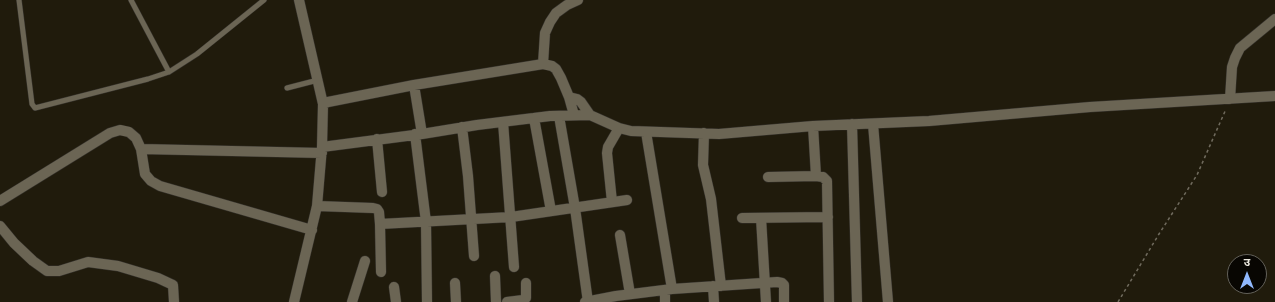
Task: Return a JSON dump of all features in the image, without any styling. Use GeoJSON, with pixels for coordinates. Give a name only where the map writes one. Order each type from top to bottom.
{"type":"FeatureCollection","features":[{"type":"Feature","properties":{"kind":"street"},"geometry":{"type":"LineString","coordinates":[[294,302],[317,206],[322,150],[323,104],[299,0]]}},
{"type":"Feature","properties":{"kind":"street"},"geometry":{"type":"LineString","coordinates":[[543,64],[545,33],[550,22],[556,13],[567,5],[578,0]]}},
{"type":"Feature","properties":{"kind":"street"},"geometry":{"type":"LineString","coordinates":[[1230,99],[1232,67],[1235,58],[1244,45],[1275,19]]}},
{"type":"Feature","properties":{"kind":"street"},"geometry":{"type":"LineString","coordinates":[[323,104],[414,85],[543,64],[552,66],[556,69],[569,97],[574,115]]}},
{"type":"Feature","properties":{"kind":"street"},"geometry":{"type":"LineString","coordinates":[[414,85],[426,222],[427,302]]}},
{"type":"Feature","properties":{"kind":"street"},"geometry":{"type":"LineString","coordinates":[[141,149],[322,150],[377,139],[462,127],[534,118],[574,115],[590,115],[619,128],[646,132],[735,133],[813,126],[929,121],[1090,107],[1275,96]]}},
{"type":"Feature","properties":{"kind":"street"},"geometry":{"type":"LineString","coordinates":[[569,97],[577,99],[581,102],[590,115]]}},
{"type":"Feature","properties":{"kind":"street"},"geometry":{"type":"LineString","coordinates":[[559,116],[575,208],[587,302],[617,299],[630,294],[765,282],[782,282],[784,285],[784,302]]}},
{"type":"Feature","properties":{"kind":"street"},"geometry":{"type":"LineString","coordinates":[[534,118],[551,211]]}},
{"type":"Feature","properties":{"kind":"street"},"geometry":{"type":"LineString","coordinates":[[503,122],[514,267]]}},
{"type":"Feature","properties":{"kind":"street"},"geometry":{"type":"LineString","coordinates":[[852,124],[857,302]]}},
{"type":"Feature","properties":{"kind":"street"},"geometry":{"type":"LineString","coordinates":[[873,124],[888,302]]}},
{"type":"Feature","properties":{"kind":"street"},"geometry":{"type":"LineString","coordinates":[[813,126],[816,176]]}},
{"type":"Feature","properties":{"kind":"street"},"geometry":{"type":"LineString","coordinates":[[462,127],[474,256]]}},
{"type":"Feature","properties":{"kind":"street"},"geometry":{"type":"LineString","coordinates":[[612,202],[607,153],[608,147],[619,128]]}},
{"type":"Feature","properties":{"kind":"street"},"geometry":{"type":"LineString","coordinates":[[0,201],[110,133],[120,130],[129,132],[136,138],[141,149],[145,174],[151,181],[160,186],[312,230]]}},
{"type":"Feature","properties":{"kind":"street"},"geometry":{"type":"LineString","coordinates":[[646,132],[669,290],[665,302]]}},
{"type":"Feature","properties":{"kind":"street"},"geometry":{"type":"LineString","coordinates":[[704,133],[703,165],[711,199],[717,286],[714,302]]}},
{"type":"Feature","properties":{"kind":"street"},"geometry":{"type":"LineString","coordinates":[[377,139],[382,192]]}},
{"type":"Feature","properties":{"kind":"street"},"geometry":{"type":"LineString","coordinates":[[768,177],[816,176],[823,177],[827,181],[829,302]]}},
{"type":"Feature","properties":{"kind":"street"},"geometry":{"type":"LineString","coordinates":[[380,224],[511,217],[627,200]]}},
{"type":"Feature","properties":{"kind":"street"},"geometry":{"type":"LineString","coordinates":[[317,206],[377,209],[379,212],[380,224],[381,272]]}},
{"type":"Feature","properties":{"kind":"street"},"geometry":{"type":"LineString","coordinates":[[742,218],[828,217]]}},
{"type":"Feature","properties":{"kind":"street"},"geometry":{"type":"LineString","coordinates":[[761,218],[766,302]]}},
{"type":"Feature","properties":{"kind":"street"},"geometry":{"type":"LineString","coordinates":[[0,226],[14,243],[33,261],[47,271],[60,271],[88,262],[118,266],[158,278],[173,285],[174,302]]}},
{"type":"Feature","properties":{"kind":"street"},"geometry":{"type":"LineString","coordinates":[[620,235],[630,294]]}},
{"type":"Feature","properties":{"kind":"street"},"geometry":{"type":"LineString","coordinates":[[352,302],[365,261]]}},
{"type":"Feature","properties":{"kind":"street"},"geometry":{"type":"LineString","coordinates":[[494,276],[496,302]]}},
{"type":"Feature","properties":{"kind":"street"},"geometry":{"type":"LineString","coordinates":[[507,302],[523,300],[526,298],[526,282]]}},
{"type":"Feature","properties":{"kind":"street"},"geometry":{"type":"LineString","coordinates":[[455,283],[456,302]]}},
{"type":"Feature","properties":{"kind":"street"},"geometry":{"type":"LineString","coordinates":[[394,287],[396,302]]}},
{"type":"Feature","properties":{"kind":"lane"},"geometry":{"type":"LineString","coordinates":[[18,0],[32,104],[35,108],[148,79],[169,72],[198,54],[264,0]]}},
{"type":"Feature","properties":{"kind":"lane"},"geometry":{"type":"LineString","coordinates":[[131,0],[169,72]]}},
{"type":"Feature","properties":{"kind":"lane"},"geometry":{"type":"LineString","coordinates":[[287,88],[318,80]]}},
{"type":"Feature","properties":{"kind":"path"},"geometry":{"type":"LineString","coordinates":[[1118,302],[1197,175],[1230,99]]}}]}
